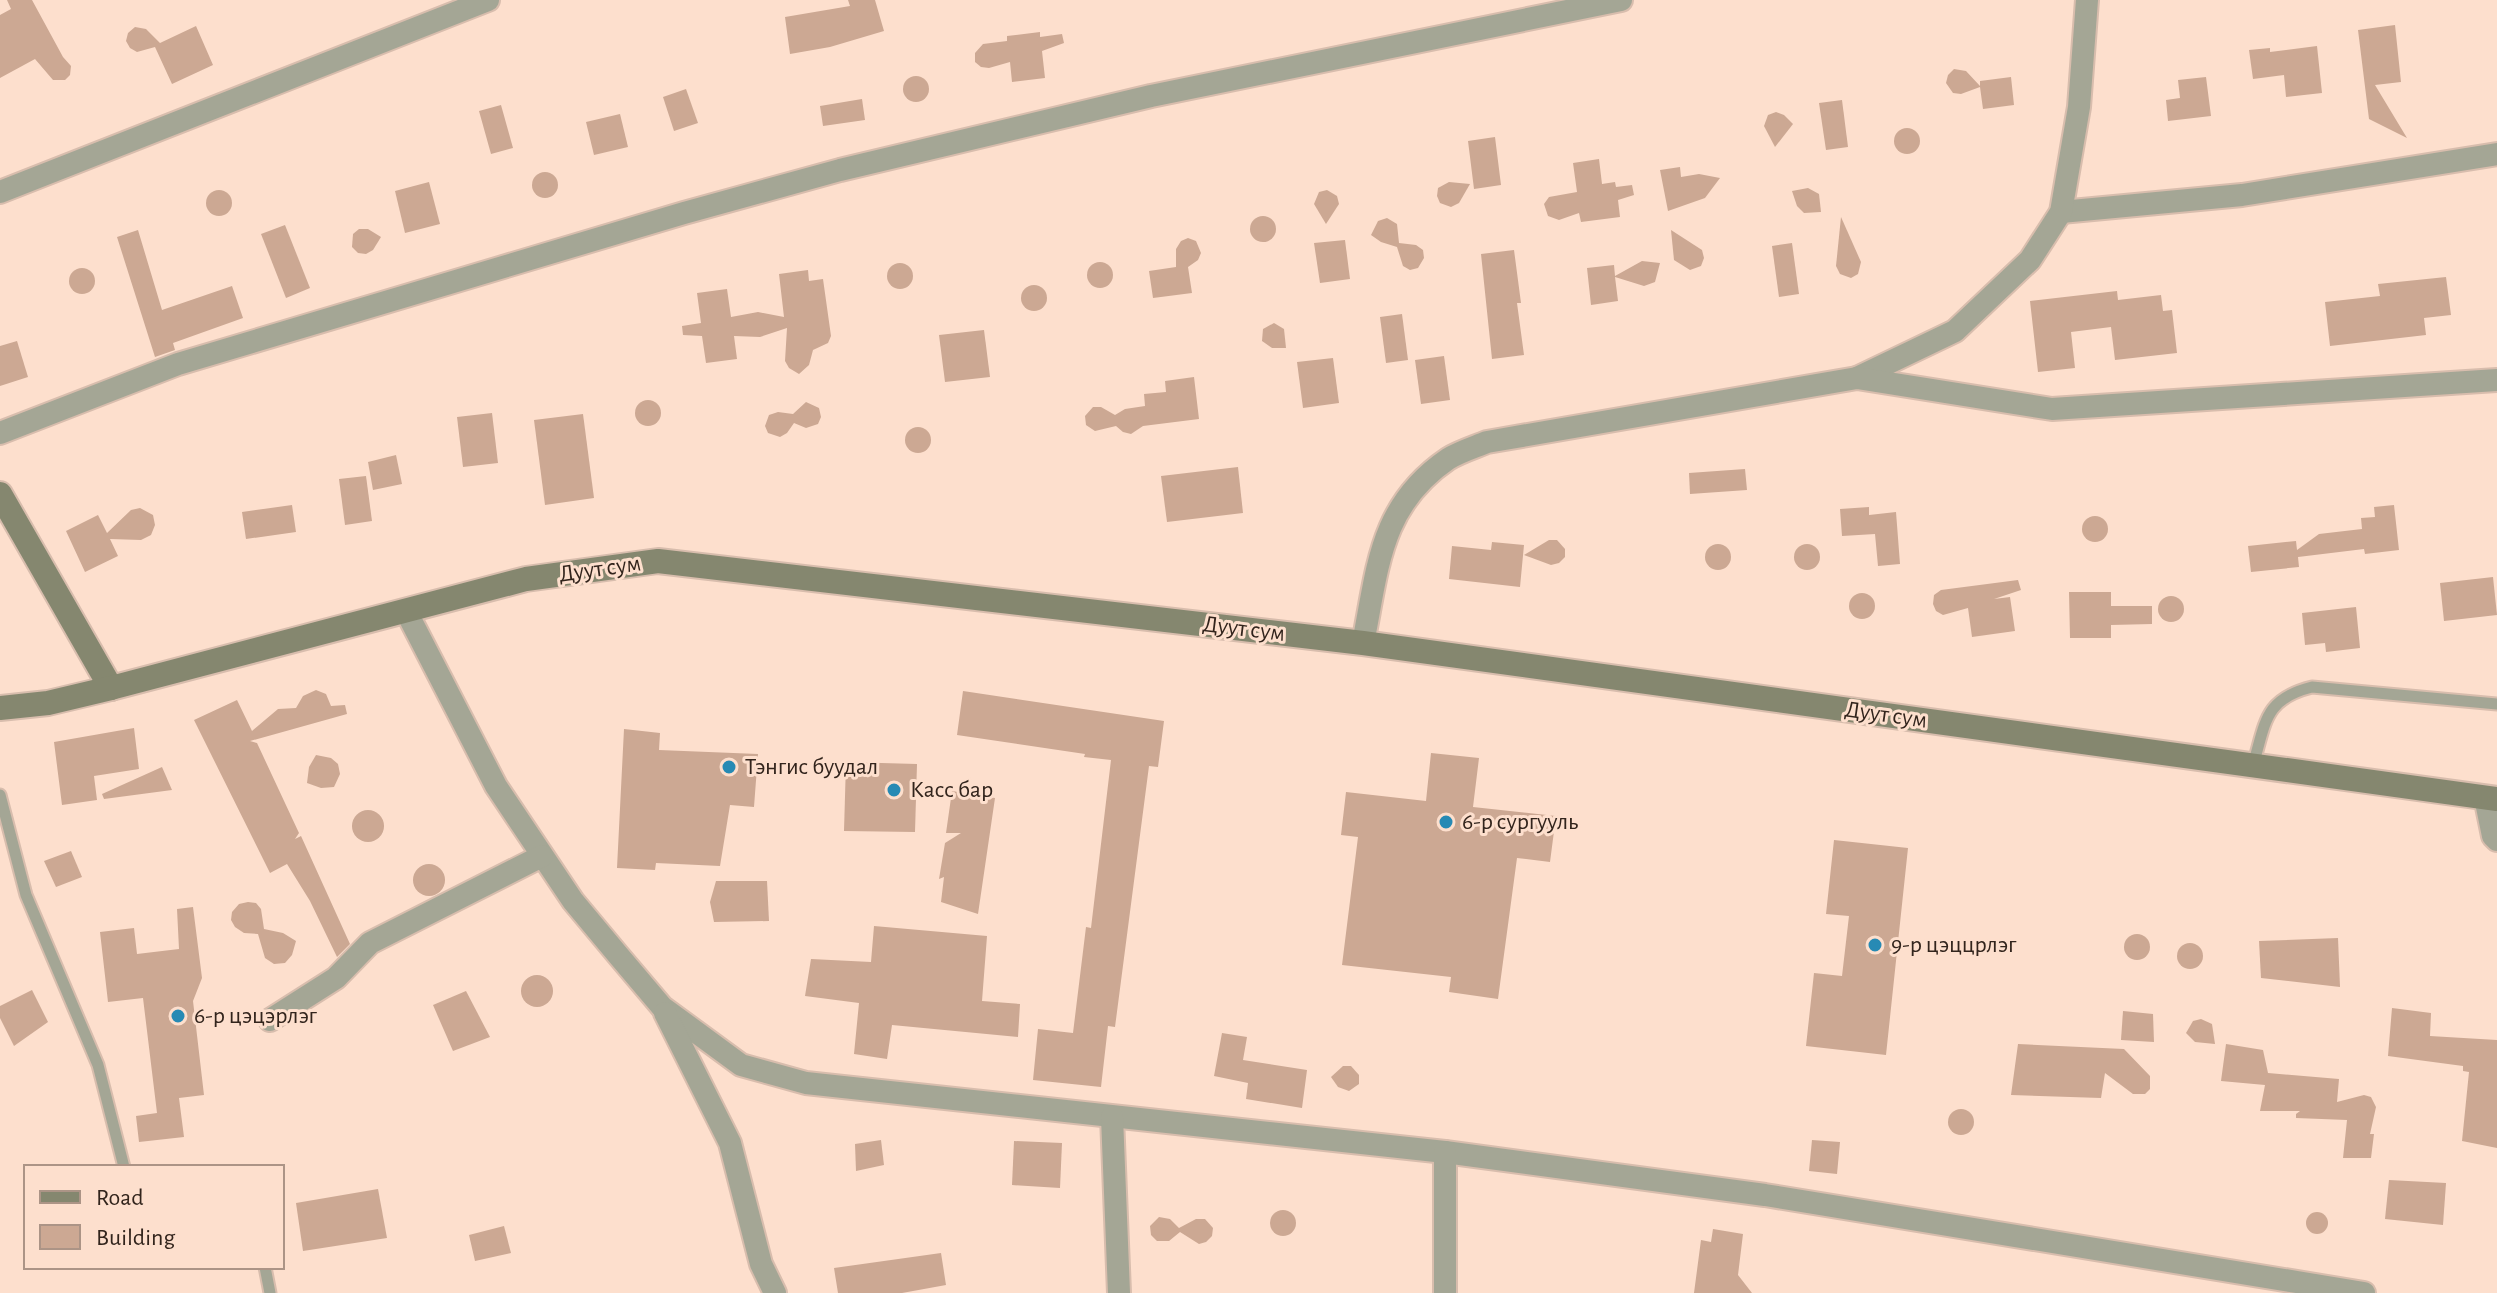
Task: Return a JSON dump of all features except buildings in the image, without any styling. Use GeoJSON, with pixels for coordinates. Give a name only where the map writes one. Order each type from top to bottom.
{"type":"FeatureCollection","features":[{"type":"Feature","properties":{"kind":"main road"},"geometry":{"type":"LineString","coordinates":[[0,494],[111,688]]}},
{"type":"Feature","properties":{"kind":"main road","name":"Дуут сум"},"geometry":{"type":"LineString","coordinates":[[0,708],[48,703],[111,688],[526,579],[658,561],[1363,643],[2491,798]]}},
{"type":"Feature","properties":{"kind":"street"},"geometry":{"type":"LineString","coordinates":[[0,192],[488,0]]}},
{"type":"Feature","properties":{"kind":"street"},"geometry":{"type":"LineString","coordinates":[[0,433],[178,364],[684,213],[840,170],[1151,96],[1621,0]]}},
{"type":"Feature","properties":{"kind":"street"},"geometry":{"type":"LineString","coordinates":[[1363,643],[1381,551],[1394,514],[1416,486],[1450,458],[1487,442],[1857,378],[1955,331],[2030,260],[2061,212],[2079,107],[2087,0]]}},
{"type":"Feature","properties":{"kind":"street"},"geometry":{"type":"LineString","coordinates":[[2061,212],[2242,195],[2497,154]]}},
{"type":"Feature","properties":{"kind":"street"},"geometry":{"type":"LineString","coordinates":[[1857,378],[2052,409],[2497,380]]}},
{"type":"Feature","properties":{"kind":"street"},"geometry":{"type":"LineString","coordinates":[[406,611],[496,786],[573,901],[662,1007],[730,1143],[761,1264],[775,1293]]}},
{"type":"Feature","properties":{"kind":"street"},"geometry":{"type":"LineString","coordinates":[[2491,798],[2493,836],[2497,840]]}},
{"type":"Feature","properties":{"kind":"street"},"geometry":{"type":"LineString","coordinates":[[270,1020],[336,978],[370,943],[542,856]]}},
{"type":"Feature","properties":{"kind":"street"},"geometry":{"type":"LineString","coordinates":[[662,1007],[741,1065],[806,1083],[1445,1152],[1765,1195],[2312,1289],[2364,1293]]}},
{"type":"Feature","properties":{"kind":"street"},"geometry":{"type":"LineString","coordinates":[[1112,1117],[1119,1293]]}},
{"type":"Feature","properties":{"kind":"street"},"geometry":{"type":"LineString","coordinates":[[1445,1152],[1445,1293]]}},
{"type":"Feature","properties":{"kind":"lane"},"geometry":{"type":"LineString","coordinates":[[2253,765],[2268,713],[2289,693],[2312,687],[2497,704]]}},
{"type":"Feature","properties":{"kind":"lane"},"geometry":{"type":"LineString","coordinates":[[0,795],[26,895],[98,1065],[123,1165]]}},
{"type":"Feature","properties":{"kind":"lane"},"geometry":{"type":"LineString","coordinates":[[265,1269],[270,1293]]}},
{"type":"Feature","properties":{"kind":"place","name":"Тэнгис буудал"},"geometry":{"type":"Point","coordinates":[729,767]}},
{"type":"Feature","properties":{"kind":"place","name":"Касс бар"},"geometry":{"type":"Point","coordinates":[894,790]}},
{"type":"Feature","properties":{"kind":"place","name":"6-р сургууль"},"geometry":{"type":"Point","coordinates":[1446,822]}},
{"type":"Feature","properties":{"kind":"place","name":"9-р цэццрлэг"},"geometry":{"type":"Point","coordinates":[1875,945]}},
{"type":"Feature","properties":{"kind":"place","name":"6-р цэцэрлэг"},"geometry":{"type":"Point","coordinates":[178,1016]}}]}
